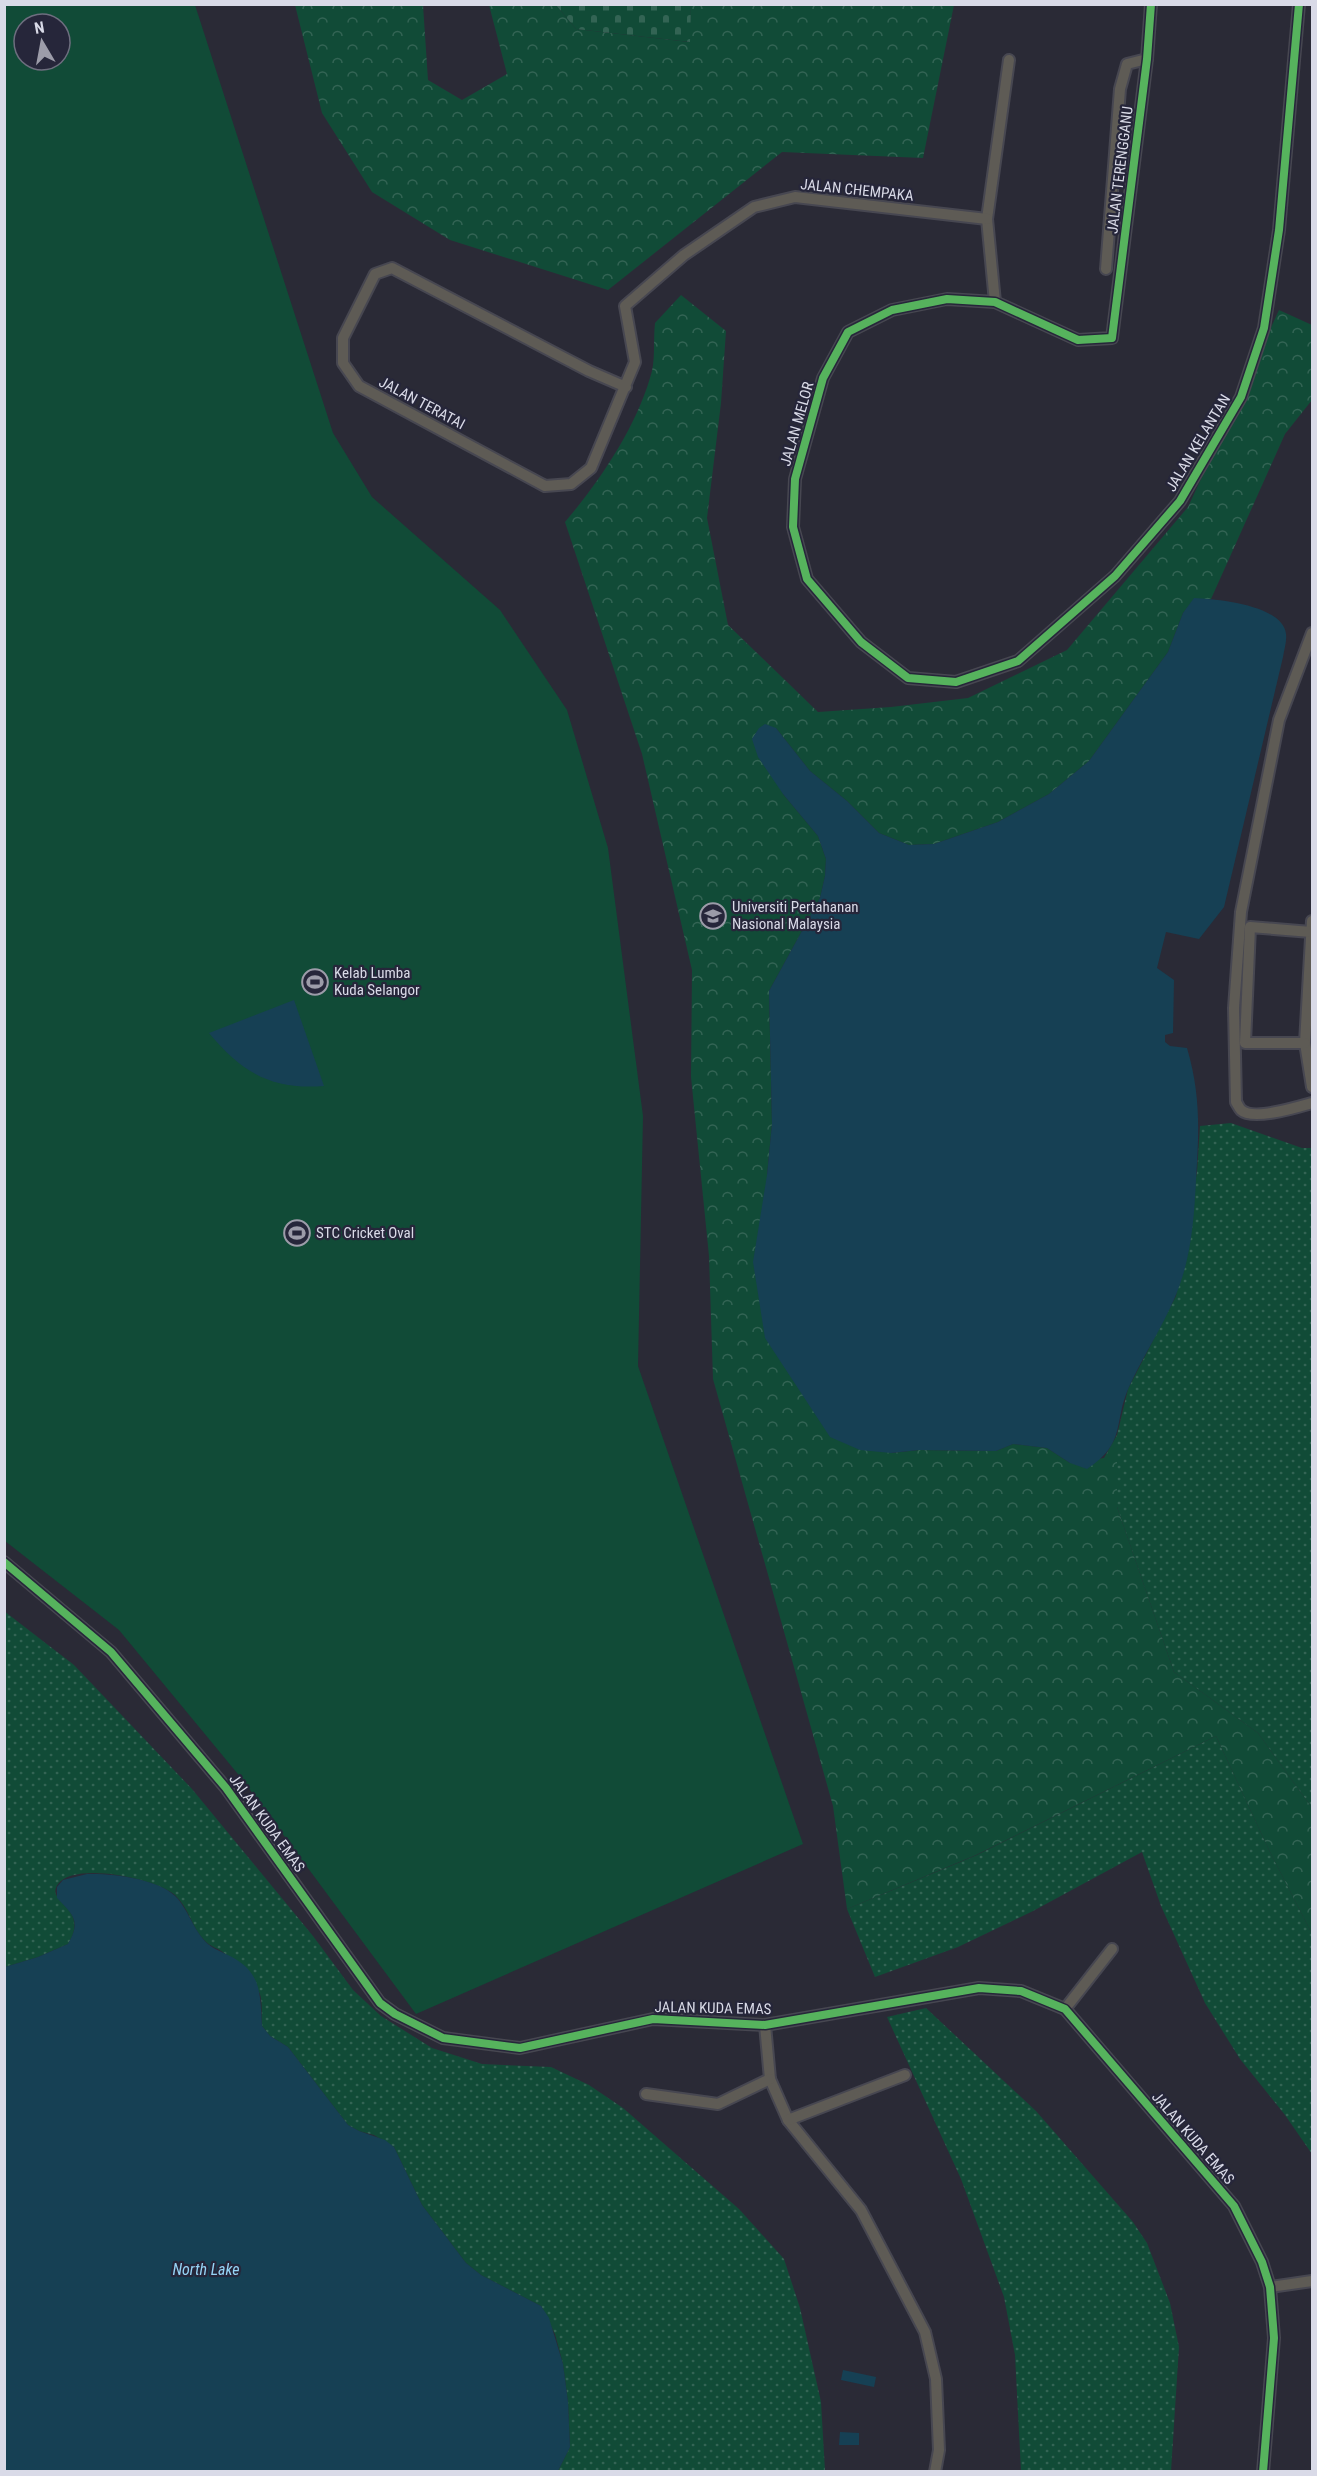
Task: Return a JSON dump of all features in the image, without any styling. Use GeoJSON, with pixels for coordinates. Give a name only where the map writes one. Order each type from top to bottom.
{"type":"FeatureCollection","features":[{"type":"Feature","properties":{"kind":"street","name":"JALAN TERENGGANU"},"geometry":{"type":"LineString","coordinates":[[1112,338],[1147,59],[1151,4]]}},
{"type":"Feature","properties":{"kind":"street","name":"JALAN KELANTAN"},"geometry":{"type":"LineString","coordinates":[[861,642],[908,678],[956,682],[1018,661],[1114,576],[1180,501],[1241,398],[1264,328],[1279,230],[1299,4]]}},
{"type":"Feature","properties":{"kind":"street"},"geometry":{"type":"LineString","coordinates":[[1106,269],[1120,89],[1127,64],[1147,59]]}},
{"type":"Feature","properties":{"kind":"street"},"geometry":{"type":"LineString","coordinates":[[995,302],[987,219],[1009,60]]}},
{"type":"Feature","properties":{"kind":"street","name":"JALAN CHEMPAKA"},"geometry":{"type":"LineString","coordinates":[[626,387],[635,362],[625,306],[684,255],[754,207],[795,197],[987,219]]}},
{"type":"Feature","properties":{"kind":"street","name":"JALAN TERATAI"},"geometry":{"type":"LineString","coordinates":[[392,268],[589,371],[626,387],[591,468],[571,484],[545,486],[359,386],[343,363],[344,338],[375,274],[392,268]]}},
{"type":"Feature","properties":{"kind":"street","name":"JALAN MELOR"},"geometry":{"type":"LineString","coordinates":[[861,642],[807,579],[793,527],[795,479],[824,378],[848,332],[892,310],[947,299],[995,302],[1078,340],[1112,338]]}},
{"type":"Feature","properties":{"kind":"street"},"geometry":{"type":"LineString","coordinates":[[1312,633],[1279,720],[1254,841],[1241,912],[1234,1018],[1236,1102],[1242,1111],[1253,1114],[1312,1103]]}},
{"type":"Feature","properties":{"kind":"street"},"geometry":{"type":"LineString","coordinates":[[1305,1043],[1245,1044],[1250,927],[1312,926],[1305,1043],[1312,1087]]}},
{"type":"Feature","properties":{"kind":"street","name":"JALAN KUDA EMAS"},"geometry":{"type":"LineString","coordinates":[[4,1562],[118,1660],[226,1788],[380,2003],[395,2014],[443,2038],[520,2048],[653,2019],[765,2025],[979,1988],[1020,1991],[1065,2009],[1234,2206],[1262,2262],[1270,2287],[1274,2338],[1263,2472]]}},
{"type":"Feature","properties":{"kind":"street"},"geometry":{"type":"LineString","coordinates":[[1065,2009],[1112,1949]]}},
{"type":"Feature","properties":{"kind":"street"},"geometry":{"type":"LineString","coordinates":[[765,2025],[770,2079],[788,2120],[861,2210],[925,2332],[936,2379],[939,2450],[935,2472]]}},
{"type":"Feature","properties":{"kind":"street"},"geometry":{"type":"LineString","coordinates":[[788,2120],[905,2075]]}},
{"type":"Feature","properties":{"kind":"street"},"geometry":{"type":"LineString","coordinates":[[646,2094],[718,2104],[770,2079]]}},
{"type":"Feature","properties":{"kind":"street"},"geometry":{"type":"LineString","coordinates":[[1270,2287],[1312,2281]]}},
{"type":"Feature","properties":{"kind":"green space","name":"Kelab Lumba Kuda Selangor"},"geometry":{"type":"Polygon","coordinates":[[[5,5],[195,5],[333,433],[372,497],[500,610],[567,710],[608,848],[643,1116],[638,1366],[803,1844],[416,2014],[242,1779],[119,1630],[5,1541],[5,5]]]}},
{"type":"Feature","properties":{"kind":"green space"},"geometry":{"type":"Polygon","coordinates":[[[295,5],[423,5],[428,80],[462,100],[507,74],[489,5],[556,5],[576,29],[689,42],[691,5],[954,5],[923,158],[782,152],[608,290],[450,240],[372,192],[322,113],[295,5]]]}},
{"type":"Feature","properties":{"kind":"green space"},"geometry":{"type":"Polygon","coordinates":[[[556,5],[691,5],[690,42],[576,29],[556,5]]]}},
{"type":"Feature","properties":{"kind":"green space"},"geometry":{"type":"Polygon","coordinates":[[[681,295],[726,331],[721,403],[707,518],[728,625],[818,712],[891,707],[968,698],[1067,650],[1188,507],[1279,310],[1312,325],[1312,400],[1285,434],[1211,599],[1194,599],[1183,613],[1168,652],[1089,761],[1049,794],[998,822],[934,844],[909,845],[879,833],[847,801],[810,771],[776,728],[783,794],[818,836],[826,859],[820,898],[769,991],[772,1124],[767,1175],[891,1453],[919,1450],[996,1451],[1013,1444],[1047,1448],[1070,1463],[1104,1458],[1117,1435],[1117,1507],[1174,1672],[1258,1733],[1312,1808],[1312,1934],[1269,1850],[1216,1736],[976,1855],[847,1909],[833,1806],[713,1379],[709,1256],[691,1077],[692,970],[642,754],[565,522],[591,490],[615,454],[635,416],[652,372],[655,323],[681,295]]]}},
{"type":"Feature","properties":{"kind":"green space"},"geometry":{"type":"Polygon","coordinates":[[[1231,1123],[1302,1148],[1312,1148],[1312,1808],[1258,1733],[1174,1672],[1117,1507],[1117,1435],[1128,1389],[1176,1296],[1197,1172],[1200,1126],[1231,1123]]]}},
{"type":"Feature","properties":{"kind":"green space"},"geometry":{"type":"Polygon","coordinates":[[[4,1611],[74,1665],[192,1789],[313,1936],[353,1990],[381,2016],[432,2048],[482,2064],[551,2067],[589,2085],[623,2108],[739,2209],[784,2259],[800,2308],[821,2402],[825,2471],[558,2471],[570,2447],[568,2402],[563,2364],[555,2334],[541,2306],[481,2275],[466,2263],[422,2205],[394,2147],[374,2135],[348,2125],[288,2047],[270,2036],[262,2026],[261,1998],[254,1985],[222,1951],[205,1941],[180,1900],[166,1889],[135,1878],[116,1875],[98,1873],[67,1877],[58,1884],[55,1891],[74,1922],[74,1932],[68,1944],[38,1957],[5,1967],[4,1611]]]}},
{"type":"Feature","properties":{"kind":"green space"},"geometry":{"type":"Polygon","coordinates":[[[1216,1736],[1269,1850],[1312,1934],[1312,2154],[1285,2115],[1240,2059],[1205,2003],[1161,1906],[1142,1852],[1033,1911],[958,1947],[875,1977],[847,1909],[977,1855],[1216,1736]]]}},
{"type":"Feature","properties":{"kind":"green space"},"geometry":{"type":"Polygon","coordinates":[[[926,2008],[1036,2111],[1133,2222],[1147,2243],[1170,2303],[1179,2347],[1171,2471],[1021,2471],[1015,2355],[1004,2297],[961,2179],[887,2017],[926,2008]]]}},
{"type":"Feature","properties":{"kind":"water"},"geometry":{"type":"Polygon","coordinates":[[[1194,598],[1232,602],[1262,610],[1274,616],[1282,624],[1286,634],[1286,643],[1224,907],[1199,939],[1166,932],[1157,968],[1174,980],[1173,1033],[1165,1035],[1165,1042],[1170,1046],[1187,1048],[1195,1082],[1198,1114],[1193,1225],[1185,1269],[1175,1297],[1129,1387],[1114,1441],[1100,1459],[1087,1469],[1070,1463],[1047,1448],[1013,1444],[996,1451],[919,1450],[891,1453],[860,1450],[830,1437],[765,1338],[753,1262],[767,1175],[772,1124],[769,991],[820,898],[826,859],[818,836],[783,794],[758,757],[752,739],[759,728],[765,724],[776,728],[810,771],[847,801],[879,833],[909,845],[934,844],[998,822],[1049,794],[1089,761],[1168,652],[1183,613],[1194,598]]]}},
{"type":"Feature","properties":{"kind":"water"},"geometry":{"type":"Polygon","coordinates":[[[294,1000],[324,1086],[289,1085],[259,1076],[234,1059],[209,1033],[294,1000]]]}},
{"type":"Feature","properties":{"kind":"water","name":"North Lake"},"geometry":{"type":"Polygon","coordinates":[[[87,1874],[123,1876],[149,1882],[171,1892],[206,1942],[240,1962],[254,1977],[259,1994],[262,2026],[270,2036],[288,2047],[348,2125],[385,2140],[394,2147],[422,2205],[466,2263],[481,2275],[541,2306],[549,2318],[563,2364],[568,2402],[570,2447],[558,2471],[5,2471],[5,1967],[38,1957],[68,1944],[75,1923],[71,1913],[57,1898],[57,1887],[63,1880],[87,1874]]]}},
{"type":"Feature","properties":{"kind":"water"},"geometry":{"type":"Polygon","coordinates":[[[843,2370],[876,2377],[874,2387],[841,2380],[843,2370]]]}},
{"type":"Feature","properties":{"kind":"water"},"geometry":{"type":"Polygon","coordinates":[[[840,2432],[859,2433],[859,2445],[839,2445],[840,2432]]]}},
{"type":"Feature","properties":{"kind":"cycle path"},"geometry":{"type":"LineString","coordinates":[[1151,4],[1147,59],[1112,338],[1078,340],[995,302],[947,299],[892,310],[848,332],[823,378],[795,479],[793,527],[807,579],[861,642],[908,678],[956,682],[1018,661],[1115,576],[1180,501],[1241,397],[1264,328],[1279,230],[1299,4]]}},
{"type":"Feature","properties":{"kind":"cycle path"},"geometry":{"type":"LineString","coordinates":[[4,1562],[111,1652],[226,1788],[380,2003],[395,2014],[443,2038],[520,2048],[653,2019],[765,2025],[979,1988],[1021,1991],[1065,2009],[1234,2206],[1262,2262],[1270,2287],[1274,2338],[1263,2472]]}},
{"type":"Feature","properties":{"kind":"place","name":"Universiti Pertahanan Nasional Malaysia"},"geometry":{"type":"Point","coordinates":[713,916]}},
{"type":"Feature","properties":{"kind":"place","name":"Kelab Lumba Kuda Selangor"},"geometry":{"type":"Point","coordinates":[315,982]}},
{"type":"Feature","properties":{"kind":"place","name":"STC Cricket Oval"},"geometry":{"type":"Point","coordinates":[297,1233]}}]}
